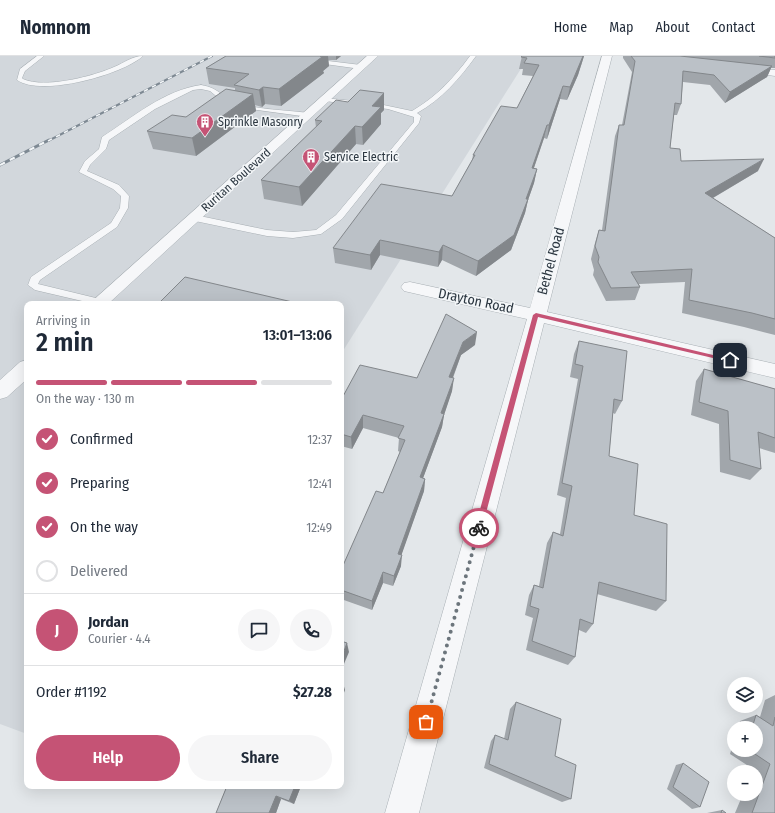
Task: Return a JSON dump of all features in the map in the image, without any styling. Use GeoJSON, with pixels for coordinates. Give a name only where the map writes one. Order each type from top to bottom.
{"type":"FeatureCollection","features":[{"type":"Feature","properties":{"kind":"street","name":"Ruritan Boulevard"},"geometry":{"type":"LineString","coordinates":[[101,301],[373,56]]}},
{"type":"Feature","properties":{"kind":"street","name":"Bethel Road"},"geometry":{"type":"LineString","coordinates":[[402,813],[607,56]]}},
{"type":"Feature","properties":{"kind":"street"},"geometry":{"type":"LineString","coordinates":[[728,68],[775,73]]}},
{"type":"Feature","properties":{"kind":"street","name":"Drayton Road"},"geometry":{"type":"LineString","coordinates":[[410,287],[775,371]]}},
{"type":"Feature","properties":{"kind":"street"},"geometry":{"type":"LineString","coordinates":[[0,392],[24,370]]}},
{"type":"Feature","properties":{"kind":"lane"},"geometry":{"type":"LineString","coordinates":[[41,56],[22,70],[19,79],[23,82],[48,84],[86,79],[102,75],[140,56]]}},
{"type":"Feature","properties":{"kind":"lane"},"geometry":{"type":"LineString","coordinates":[[413,113],[431,103],[444,93],[473,56]]}},
{"type":"Feature","properties":{"kind":"lane"},"geometry":{"type":"LineString","coordinates":[[309,61],[361,67]]}},
{"type":"Feature","properties":{"kind":"lane"},"geometry":{"type":"LineString","coordinates":[[91,301],[39,288],[33,285],[35,278],[114,225],[124,208],[125,196],[116,187],[83,172],[84,166],[102,151],[106,144],[105,139],[131,121],[190,88],[211,88],[218,91],[231,103],[308,115]]}},
{"type":"Feature","properties":{"kind":"lane"},"geometry":{"type":"LineString","coordinates":[[195,218],[267,233],[294,235],[318,232],[339,217],[417,122],[418,116],[413,113],[325,99]]}},
{"type":"Feature","properties":{"kind":"shaded area"},"geometry":{"type":"Polygon","coordinates":[[[0,56],[529,56],[344,349],[344,301],[24,301],[24,733],[0,724],[0,56]]]}},
{"type":"Feature","properties":{"kind":"building"},"geometry":{"type":"Polygon","coordinates":[[[226,56],[322,57],[279,89],[263,87],[259,90],[234,85],[249,74],[206,68],[226,56]]]}},
{"type":"Feature","properties":{"kind":"building"},"geometry":{"type":"Polygon","coordinates":[[[583,56],[570,87],[563,86],[549,125],[547,125],[532,168],[537,169],[526,199],[528,199],[514,235],[478,261],[443,245],[439,252],[380,240],[370,255],[333,248],[381,184],[452,196],[501,106],[517,108],[539,65],[524,63],[527,58],[521,57],[583,56]]]}},
{"type":"Feature","properties":{"kind":"building"},"geometry":{"type":"Polygon","coordinates":[[[631,56],[680,56],[772,66],[730,92],[714,75],[683,71],[681,104],[675,103],[670,148],[680,149],[681,161],[764,159],[705,193],[775,238],[775,319],[689,300],[692,269],[631,272],[640,287],[611,288],[598,262],[599,257],[595,246],[599,230],[605,231],[619,125],[624,125],[635,61],[631,56]]]}},
{"type":"Feature","properties":{"kind":"building"},"geometry":{"type":"Polygon","coordinates":[[[759,56],[775,56],[775,58],[759,56]]]}},
{"type":"Feature","properties":{"kind":"building"},"geometry":{"type":"Polygon","coordinates":[[[226,89],[253,94],[192,138],[147,131],[172,115],[186,117],[226,89]]]}},
{"type":"Feature","properties":{"kind":"building"},"geometry":{"type":"Polygon","coordinates":[[[360,90],[384,93],[372,106],[381,107],[362,127],[355,126],[299,187],[261,180],[322,121],[315,120],[336,100],[348,102],[360,90]]]}},
{"type":"Feature","properties":{"kind":"building"},"geometry":{"type":"Polygon","coordinates":[[[185,277],[288,301],[161,301],[185,277]]]}},
{"type":"Feature","properties":{"kind":"building"},"geometry":{"type":"Polygon","coordinates":[[[446,314],[477,332],[463,342],[449,377],[454,378],[441,413],[444,414],[420,477],[425,479],[398,554],[402,555],[394,576],[383,572],[372,601],[344,591],[344,563],[376,491],[383,493],[405,440],[398,438],[404,426],[363,415],[351,437],[344,435],[344,394],[360,365],[417,378],[446,314]]]}},
{"type":"Feature","properties":{"kind":"building"},"geometry":{"type":"Polygon","coordinates":[[[579,341],[627,351],[622,401],[614,399],[609,456],[638,464],[634,515],[667,524],[666,601],[599,582],[593,624],[580,619],[575,657],[532,641],[539,609],[530,606],[534,585],[543,588],[553,532],[563,536],[572,486],[562,483],[583,366],[575,364],[579,341]]]}},
{"type":"Feature","properties":{"kind":"building"},"geometry":{"type":"Polygon","coordinates":[[[704,369],[775,389],[775,438],[758,432],[761,469],[730,460],[728,411],[699,402],[704,369]]]}},
{"type":"Feature","properties":{"kind":"building"},"geometry":{"type":"Polygon","coordinates":[[[344,642],[347,643],[344,651],[344,642]]]}},
{"type":"Feature","properties":{"kind":"building"},"geometry":{"type":"Polygon","coordinates":[[[516,702],[561,719],[555,756],[576,765],[571,799],[489,764],[495,735],[508,740],[516,702]]]}},
{"type":"Feature","properties":{"kind":"building"},"geometry":{"type":"Polygon","coordinates":[[[756,715],[773,726],[775,717],[775,813],[752,813],[756,801],[763,801],[763,783],[770,764],[760,757],[763,757],[763,721],[754,721],[756,715]]]}},
{"type":"Feature","properties":{"kind":"building"},"geometry":{"type":"Polygon","coordinates":[[[683,763],[709,782],[700,807],[673,787],[683,763]]]}},
{"type":"Feature","properties":{"kind":"building"},"geometry":{"type":"Polygon","coordinates":[[[226,789],[294,789],[289,801],[276,796],[269,813],[216,813],[226,789]]]}},
{"type":"Feature","properties":{"kind":"railway"},"geometry":{"type":"LineString","coordinates":[[48,141],[212,56]]}},
{"type":"Feature","properties":{"kind":"railway"},"geometry":{"type":"LineString","coordinates":[[0,165],[49,140]]}},
{"type":"Feature","properties":{"kind":"way so far"},"geometry":{"type":"LineString","coordinates":[[426,722],[479,528]]}},
{"type":"Feature","properties":{"kind":"place","name":"Sprinkle Masonry"},"geometry":{"type":"Point","coordinates":[205,137]}},
{"type":"Feature","properties":{"kind":"place","name":"Service Electric"},"geometry":{"type":"Point","coordinates":[311,172]}},
{"type":"Feature","properties":{"kind":"route"},"geometry":{"type":"LineString","coordinates":[[479,528],[536,315],[730,360]]}}]}
